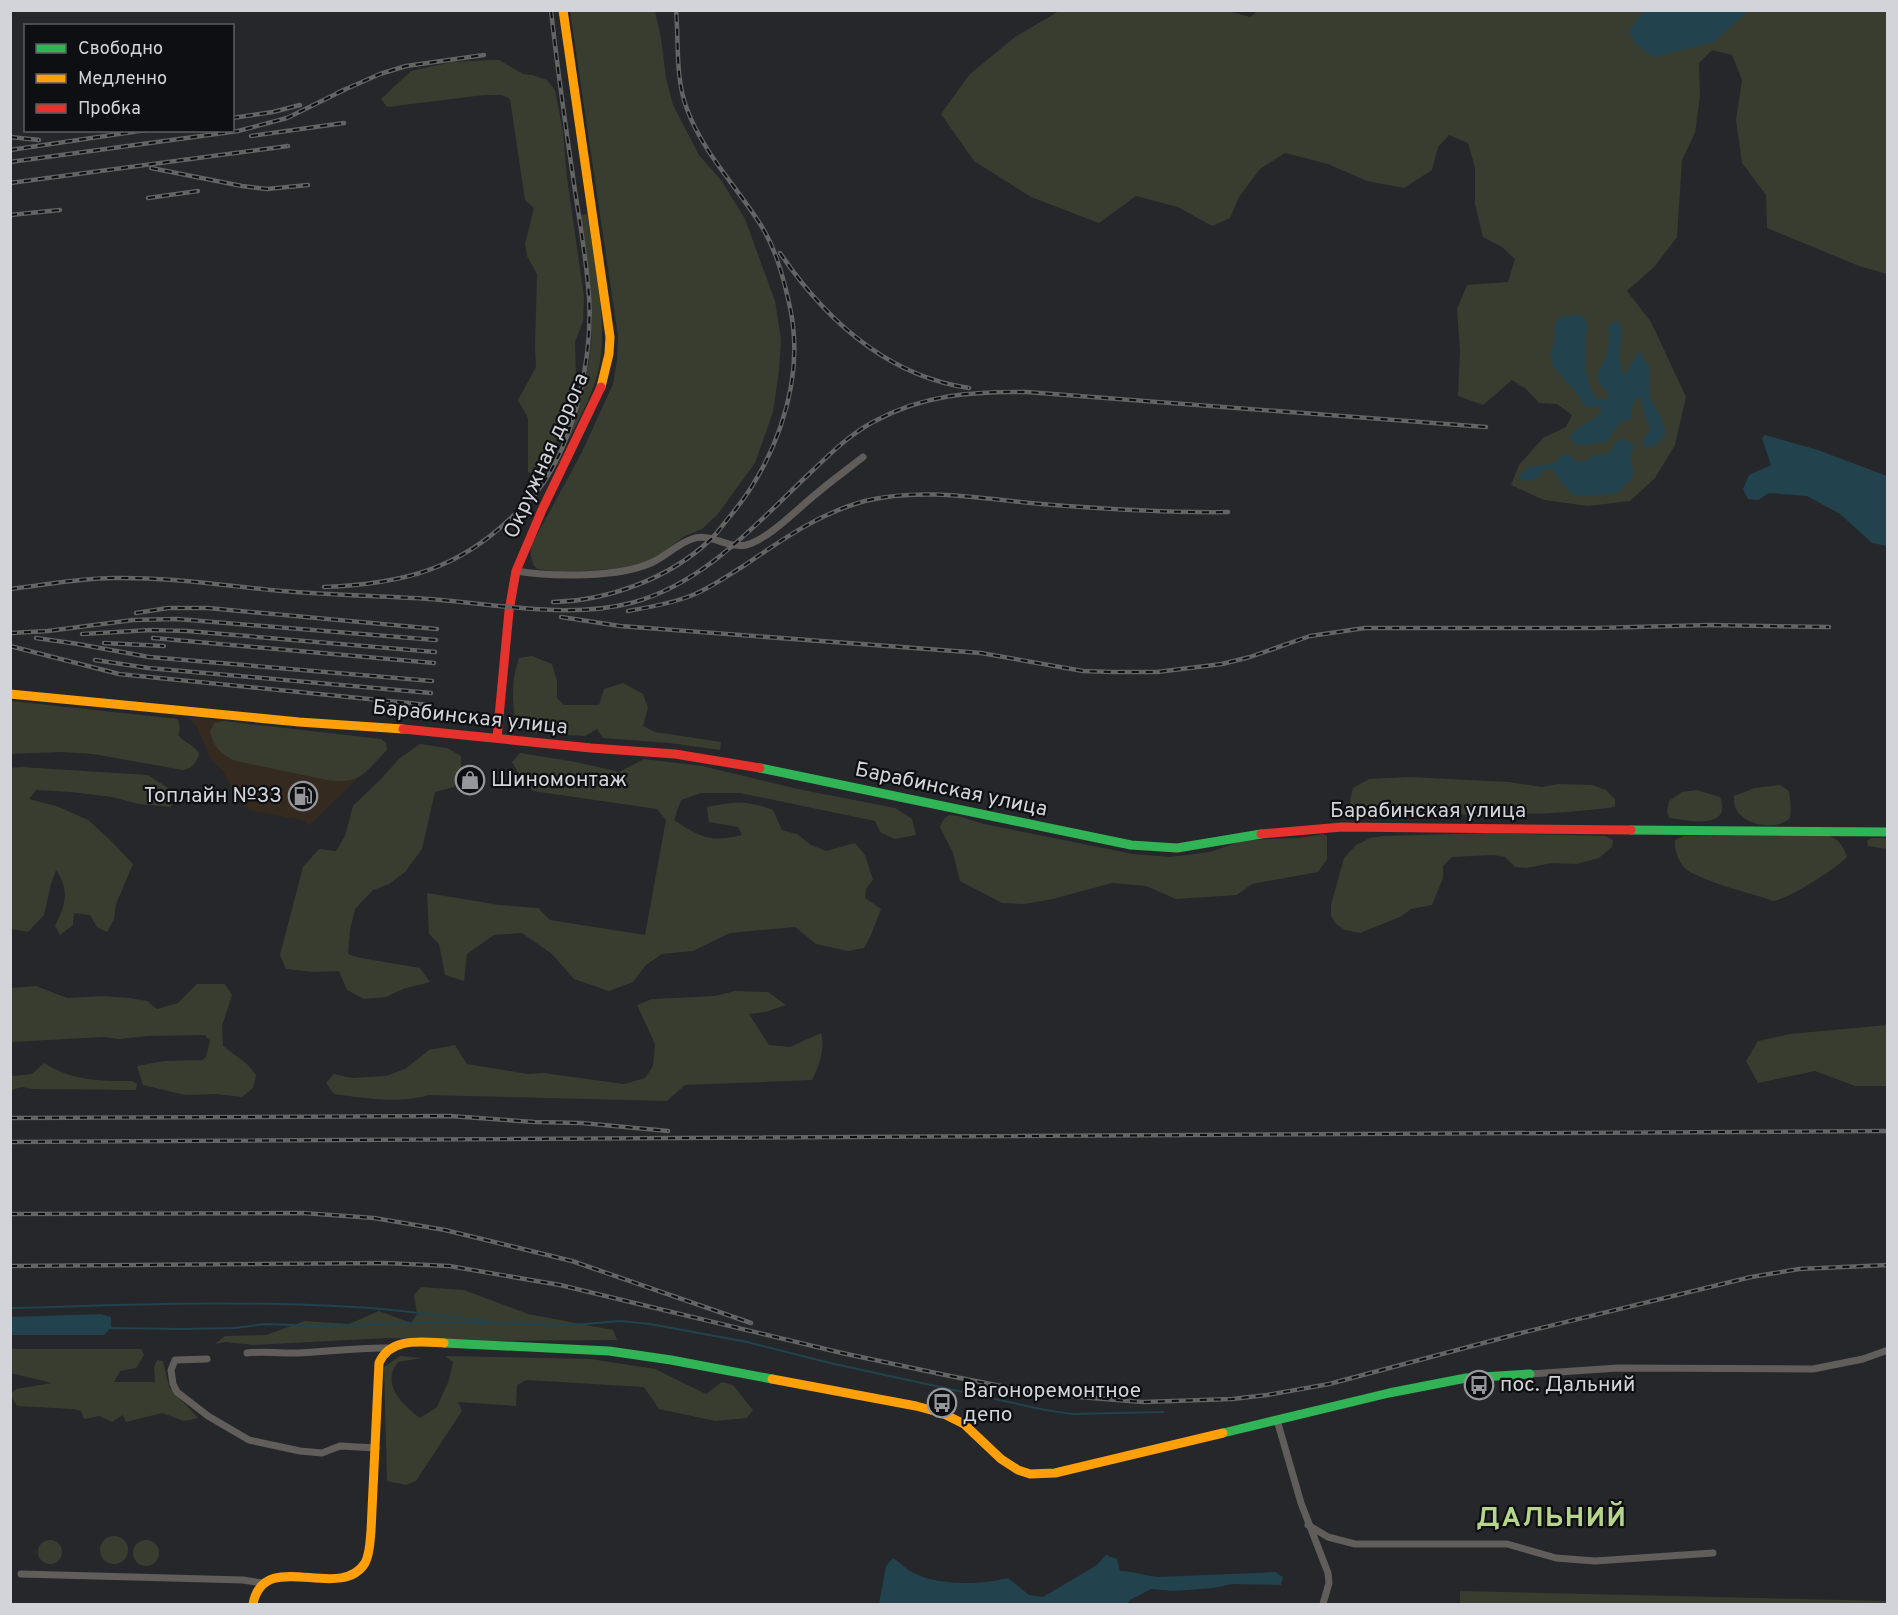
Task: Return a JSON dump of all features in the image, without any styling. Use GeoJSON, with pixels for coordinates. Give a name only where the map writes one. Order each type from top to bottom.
{"type":"FeatureCollection","features":[{"type":"Feature","properties":{"kind":"street","name":"Окружная дорога"},"geometry":{"type":"LineString","coordinates":[[497,738],[509,611],[516,571],[600,387],[609,354],[610,337],[563,10]]}},
{"type":"Feature","properties":{"kind":"street"},"geometry":{"type":"LineString","coordinates":[[516,571],[559,575],[634,569],[652,563],[690,539],[701,537],[732,546],[754,542],[864,457]]}},
{"type":"Feature","properties":{"kind":"street","name":"Барабинская улица"},"geometry":{"type":"LineString","coordinates":[[10,694],[299,722],[398,728],[591,748],[675,754],[732,762],[1131,845],[1157,848],[1199,846],[1270,832],[1342,827],[1887,832]]}},
{"type":"Feature","properties":{"kind":"street"},"geometry":{"type":"LineString","coordinates":[[253,1605],[255,1592],[262,1583],[279,1576],[341,1578],[359,1571],[365,1563],[369,1551],[379,1363],[382,1354],[388,1348],[398,1344],[412,1342],[550,1347],[609,1352],[671,1360],[916,1406],[951,1416],[977,1434],[1014,1468],[1026,1473],[1037,1474],[1055,1473],[1276,1420],[1466,1378],[1608,1368],[1813,1369],[1863,1359],[1887,1350]]}},
{"type":"Feature","properties":{"kind":"street"},"geometry":{"type":"LineString","coordinates":[[247,1353],[388,1348]]}},
{"type":"Feature","properties":{"kind":"street"},"geometry":{"type":"LineString","coordinates":[[207,1359],[175,1360],[171,1370],[177,1392],[208,1416],[249,1440],[300,1451],[322,1453],[340,1446],[376,1448]]}},
{"type":"Feature","properties":{"kind":"street"},"geometry":{"type":"LineString","coordinates":[[1276,1420],[1308,1525],[1328,1573],[1329,1583],[1323,1605]]}},
{"type":"Feature","properties":{"kind":"street"},"geometry":{"type":"LineString","coordinates":[[1308,1525],[1328,1537],[1354,1544],[1507,1544],[1566,1559],[1595,1561],[1713,1553]]}},
{"type":"Feature","properties":{"kind":"street"},"geometry":{"type":"LineString","coordinates":[[21,1574],[243,1580],[262,1583]]}},
{"type":"Feature","properties":{"kind":"shaded area"},"geometry":{"type":"Polygon","coordinates":[[[187,717],[381,739],[386,743],[387,750],[309,826],[306,821],[248,810],[233,794],[223,771],[211,760],[197,727],[187,717]]]}},
{"type":"Feature","properties":{"kind":"green space"},"geometry":{"type":"Polygon","coordinates":[[[1225,10],[1250,17],[1259,10],[1887,11],[1887,274],[1859,266],[1767,228],[1766,195],[1742,163],[1736,120],[1742,80],[1732,55],[1712,50],[1699,63],[1700,96],[1695,133],[1682,160],[1677,237],[1655,266],[1627,291],[1651,322],[1686,397],[1675,445],[1655,478],[1630,501],[1588,506],[1544,500],[1511,485],[1519,465],[1543,438],[1566,427],[1572,415],[1557,404],[1539,403],[1526,389],[1512,380],[1483,405],[1458,396],[1460,351],[1457,309],[1467,285],[1508,282],[1515,259],[1502,247],[1483,237],[1475,204],[1475,168],[1468,143],[1449,135],[1438,147],[1432,170],[1404,188],[1367,181],[1328,164],[1285,153],[1260,169],[1239,197],[1230,218],[1212,226],[1178,207],[1136,196],[1099,223],[1031,197],[974,161],[941,114],[970,74],[1015,37],[1059,11],[1225,10]]]}},
{"type":"Feature","properties":{"kind":"green space"},"geometry":{"type":"Polygon","coordinates":[[[570,11],[655,11],[673,105],[699,155],[721,180],[745,219],[775,301],[781,339],[773,412],[755,463],[717,515],[702,529],[683,537],[659,556],[642,564],[623,568],[560,572],[537,569],[531,557],[532,544],[582,452],[613,384],[618,336],[570,11]]]}},
{"type":"Feature","properties":{"kind":"green space"},"geometry":{"type":"Polygon","coordinates":[[[499,60],[523,74],[547,80],[555,90],[563,132],[567,178],[584,297],[583,321],[575,342],[576,379],[570,405],[549,460],[532,474],[528,472],[528,418],[518,400],[536,367],[537,274],[527,256],[525,244],[534,208],[525,200],[510,99],[502,95],[484,95],[387,107],[381,99],[411,71],[452,62],[499,60]]]}},
{"type":"Feature","properties":{"kind":"green space"},"geometry":{"type":"Polygon","coordinates":[[[587,214],[599,291],[601,350],[594,386],[569,440],[586,376],[592,337],[590,284],[580,215],[587,214]]]}},
{"type":"Feature","properties":{"kind":"green space"},"geometry":{"type":"Polygon","coordinates":[[[532,656],[552,664],[557,681],[557,698],[564,705],[599,705],[604,689],[623,683],[643,694],[648,708],[643,726],[655,732],[721,742],[720,750],[603,738],[597,729],[585,736],[532,733],[516,724],[513,691],[519,658],[532,656]]]}},
{"type":"Feature","properties":{"kind":"green space"},"geometry":{"type":"Polygon","coordinates":[[[11,701],[178,719],[180,729],[178,735],[199,753],[194,764],[183,770],[93,754],[61,752],[11,754],[11,701]]]}},
{"type":"Feature","properties":{"kind":"green space"},"geometry":{"type":"Polygon","coordinates":[[[224,721],[381,739],[386,743],[387,750],[355,779],[327,780],[236,761],[226,756],[216,746],[210,732],[214,723],[224,721]]]}},
{"type":"Feature","properties":{"kind":"green space"},"geometry":{"type":"Polygon","coordinates":[[[420,744],[447,748],[461,756],[461,772],[454,787],[435,792],[422,849],[405,872],[389,884],[373,890],[355,909],[348,954],[420,968],[430,982],[403,989],[386,997],[364,999],[347,990],[339,971],[313,972],[286,969],[280,955],[303,867],[319,849],[336,851],[345,836],[353,806],[399,759],[420,744]]]}},
{"type":"Feature","properties":{"kind":"green space"},"geometry":{"type":"Polygon","coordinates":[[[520,753],[619,772],[644,759],[702,766],[798,789],[895,808],[912,819],[916,835],[895,839],[881,833],[875,821],[740,793],[701,793],[681,800],[674,820],[706,837],[722,838],[742,835],[738,827],[709,822],[707,807],[740,803],[773,810],[782,830],[797,834],[811,845],[826,851],[855,843],[865,855],[873,880],[866,889],[865,898],[881,909],[864,948],[848,951],[816,944],[795,927],[730,933],[693,951],[662,954],[646,965],[633,982],[609,991],[574,979],[552,954],[522,933],[494,935],[467,954],[464,981],[445,975],[439,944],[429,934],[427,893],[499,905],[538,908],[550,920],[645,935],[666,820],[657,809],[533,791],[512,762],[520,753]]]}},
{"type":"Feature","properties":{"kind":"green space"},"geometry":{"type":"Polygon","coordinates":[[[11,768],[148,775],[171,790],[171,807],[139,804],[112,797],[36,790],[29,799],[59,807],[88,820],[133,864],[116,904],[114,919],[107,932],[97,927],[90,915],[74,913],[73,925],[60,935],[55,926],[64,904],[65,891],[56,870],[44,915],[28,932],[11,929],[11,768]]]}},
{"type":"Feature","properties":{"kind":"green space"},"geometry":{"type":"Polygon","coordinates":[[[1411,777],[1508,782],[1542,787],[1558,784],[1592,785],[1606,790],[1615,799],[1615,807],[1552,813],[1455,815],[1359,814],[1351,806],[1353,788],[1369,779],[1411,777]]]}},
{"type":"Feature","properties":{"kind":"green space"},"geometry":{"type":"Polygon","coordinates":[[[1780,785],[1789,791],[1790,818],[1784,822],[1762,825],[1748,820],[1737,811],[1734,796],[1755,788],[1780,785]]]}},
{"type":"Feature","properties":{"kind":"green space"},"geometry":{"type":"Polygon","coordinates":[[[1697,790],[1720,797],[1722,808],[1720,815],[1706,821],[1669,818],[1667,811],[1669,801],[1682,792],[1697,790]]]}},
{"type":"Feature","properties":{"kind":"green space"},"geometry":{"type":"Polygon","coordinates":[[[949,815],[1133,854],[1170,857],[1210,852],[1245,840],[1300,838],[1323,834],[1327,836],[1327,859],[1318,872],[1252,884],[1237,895],[1176,899],[1146,886],[1112,883],[1053,899],[1024,904],[1002,903],[960,881],[953,853],[940,827],[949,815]]]}},
{"type":"Feature","properties":{"kind":"green space"},"geometry":{"type":"Polygon","coordinates":[[[1490,833],[1606,836],[1613,840],[1612,847],[1599,858],[1576,864],[1552,863],[1526,868],[1515,867],[1505,857],[1493,855],[1452,857],[1443,866],[1443,878],[1432,905],[1411,909],[1400,917],[1360,933],[1345,930],[1336,924],[1331,916],[1331,905],[1344,858],[1356,845],[1370,838],[1383,836],[1490,833]]]}},
{"type":"Feature","properties":{"kind":"green space"},"geometry":{"type":"Polygon","coordinates":[[[1826,835],[1840,843],[1847,857],[1812,883],[1774,901],[1695,875],[1679,861],[1675,844],[1675,840],[1684,836],[1826,835]]]}},
{"type":"Feature","properties":{"kind":"green space"},"geometry":{"type":"Polygon","coordinates":[[[1871,838],[1887,838],[1887,849],[1868,846],[1867,841],[1871,838]]]}},
{"type":"Feature","properties":{"kind":"green space"},"geometry":{"type":"Polygon","coordinates":[[[197,984],[225,984],[232,995],[222,1026],[223,1046],[247,1064],[256,1075],[253,1088],[242,1097],[217,1094],[185,1095],[143,1085],[137,1066],[164,1061],[202,1060],[206,1057],[210,1041],[205,1035],[11,1042],[11,988],[36,986],[67,998],[102,996],[129,998],[147,1001],[157,1009],[178,1003],[197,984]]]}},
{"type":"Feature","properties":{"kind":"green space"},"geometry":{"type":"Polygon","coordinates":[[[735,991],[768,992],[786,1005],[765,1012],[749,1014],[769,1045],[790,1047],[821,1033],[821,1057],[812,1080],[685,1085],[667,1101],[429,1095],[417,1098],[382,1099],[334,1094],[326,1083],[334,1074],[352,1078],[386,1076],[405,1069],[429,1050],[455,1045],[467,1064],[528,1074],[543,1073],[624,1084],[645,1078],[653,1066],[655,1044],[637,1005],[652,999],[715,996],[735,991]]]}},
{"type":"Feature","properties":{"kind":"green space"},"geometry":{"type":"Polygon","coordinates":[[[1887,1025],[1887,1086],[1855,1086],[1815,1071],[1758,1083],[1746,1061],[1758,1041],[1790,1034],[1887,1025]]]}},
{"type":"Feature","properties":{"kind":"green space"},"geometry":{"type":"Polygon","coordinates":[[[44,1063],[76,1077],[132,1081],[137,1084],[136,1090],[22,1087],[11,1090],[11,1071],[13,1076],[32,1074],[44,1063]]]}},
{"type":"Feature","properties":{"kind":"green space"},"geometry":{"type":"Polygon","coordinates":[[[421,1287],[464,1290],[528,1314],[613,1330],[617,1340],[475,1341],[387,1338],[254,1345],[225,1342],[215,1344],[225,1336],[266,1335],[305,1321],[349,1324],[379,1311],[411,1323],[417,1314],[414,1295],[421,1287]]]}},
{"type":"Feature","properties":{"kind":"green space"},"geometry":{"type":"Polygon","coordinates":[[[11,1349],[141,1349],[144,1355],[136,1368],[120,1371],[114,1382],[155,1382],[154,1367],[157,1360],[163,1361],[169,1387],[198,1418],[184,1421],[162,1413],[126,1422],[123,1415],[112,1422],[99,1416],[84,1419],[81,1411],[73,1409],[17,1406],[10,1394],[16,1389],[52,1383],[11,1373],[11,1349]]]}},
{"type":"Feature","properties":{"kind":"green space"},"geometry":{"type":"Polygon","coordinates":[[[400,1356],[422,1358],[398,1362],[391,1378],[401,1400],[420,1418],[437,1407],[449,1380],[453,1362],[445,1356],[591,1359],[655,1369],[706,1394],[722,1382],[733,1385],[753,1410],[747,1418],[715,1421],[659,1409],[644,1387],[526,1380],[517,1385],[516,1406],[458,1402],[462,1411],[416,1481],[406,1485],[387,1481],[384,1367],[400,1356]]]}},
{"type":"Feature","properties":{"kind":"green space"},"geometry":{"type":"Polygon","coordinates":[[[114,1536],[124,1540],[128,1550],[124,1560],[114,1564],[104,1560],[100,1550],[104,1540],[114,1536]]]}},
{"type":"Feature","properties":{"kind":"green space"},"geometry":{"type":"Polygon","coordinates":[[[50,1540],[59,1543],[62,1552],[59,1561],[50,1564],[41,1561],[38,1552],[41,1543],[50,1540]]]}},
{"type":"Feature","properties":{"kind":"green space"},"geometry":{"type":"Polygon","coordinates":[[[146,1540],[155,1544],[159,1553],[155,1562],[146,1566],[137,1562],[133,1553],[137,1544],[146,1540]]]}},
{"type":"Feature","properties":{"kind":"green space"},"geometry":{"type":"Polygon","coordinates":[[[1460,1591],[1887,1601],[1888,1604],[1460,1604],[1460,1591]]]}},
{"type":"Feature","properties":{"kind":"water"},"geometry":{"type":"Polygon","coordinates":[[[1644,11],[1748,11],[1714,42],[1654,57],[1635,44],[1629,30],[1644,11]]]}},
{"type":"Feature","properties":{"kind":"water"},"geometry":{"type":"Polygon","coordinates":[[[1576,315],[1583,317],[1587,323],[1587,372],[1592,391],[1597,399],[1610,398],[1598,378],[1608,350],[1609,324],[1619,322],[1620,360],[1623,373],[1625,374],[1639,351],[1650,366],[1650,398],[1666,431],[1664,437],[1653,447],[1645,447],[1644,443],[1644,438],[1650,428],[1641,397],[1634,403],[1631,419],[1621,421],[1607,442],[1579,446],[1570,440],[1572,432],[1595,418],[1602,410],[1600,407],[1589,408],[1582,403],[1553,366],[1550,352],[1554,345],[1555,323],[1561,317],[1576,315]]]}},
{"type":"Feature","properties":{"kind":"water"},"geometry":{"type":"Polygon","coordinates":[[[1765,435],[1818,450],[1887,476],[1887,546],[1872,543],[1840,514],[1807,496],[1769,493],[1758,500],[1748,499],[1743,489],[1749,475],[1771,465],[1762,438],[1765,435]]]}},
{"type":"Feature","properties":{"kind":"water"},"geometry":{"type":"Polygon","coordinates":[[[1622,438],[1635,445],[1630,458],[1634,471],[1632,478],[1617,493],[1584,496],[1572,494],[1550,468],[1534,479],[1520,480],[1519,477],[1528,467],[1551,464],[1563,454],[1568,454],[1580,462],[1592,456],[1608,454],[1615,443],[1622,438]]]}},
{"type":"Feature","properties":{"kind":"water"},"geometry":{"type":"Polygon","coordinates":[[[101,1314],[111,1317],[111,1328],[104,1335],[11,1335],[11,1317],[101,1314]]]}},
{"type":"Feature","properties":{"kind":"water"},"geometry":{"type":"Polygon","coordinates":[[[1106,1555],[1117,1559],[1120,1571],[1159,1577],[1275,1572],[1283,1577],[1281,1585],[1232,1584],[1214,1588],[1173,1591],[1151,1589],[1130,1600],[1127,1604],[879,1604],[886,1566],[893,1558],[909,1571],[933,1580],[972,1583],[1008,1578],[1029,1595],[1043,1597],[1097,1565],[1106,1555]]]}},
{"type":"Feature","properties":{"kind":"waterway"},"geometry":{"type":"LineString","coordinates":[[10,1308],[182,1304],[311,1305],[388,1309],[491,1322]]}},
{"type":"Feature","properties":{"kind":"waterway"},"geometry":{"type":"LineString","coordinates":[[108,1328],[183,1329],[235,1328],[265,1324],[316,1326],[437,1322],[573,1325],[620,1321],[650,1324],[747,1342],[830,1363],[1045,1410],[1073,1414],[1163,1412]]}},
{"type":"Feature","properties":{"kind":"railway"},"geometry":{"type":"LineString","coordinates":[[324,587],[379,582],[404,577],[428,570],[474,548],[496,532],[534,495],[552,468],[564,444],[573,419],[586,364],[589,310],[585,258],[551,10]]}},
{"type":"Feature","properties":{"kind":"railway"},"geometry":{"type":"LineString","coordinates":[[553,602],[595,597],[637,585],[676,566],[694,554],[710,540],[746,496],[771,451],[788,402],[794,351],[793,326],[783,278],[766,234],[702,141],[687,109],[679,73],[676,10]]}},
{"type":"Feature","properties":{"kind":"railway"},"geometry":{"type":"LineString","coordinates":[[337,93],[380,74],[406,66],[484,55]]}},
{"type":"Feature","properties":{"kind":"railway"},"geometry":{"type":"LineString","coordinates":[[234,132],[287,118],[344,90]]}},
{"type":"Feature","properties":{"kind":"railway"},"geometry":{"type":"LineString","coordinates":[[234,118],[300,105]]}},
{"type":"Feature","properties":{"kind":"railway"},"geometry":{"type":"LineString","coordinates":[[251,136],[344,123]]}},
{"type":"Feature","properties":{"kind":"railway"},"geometry":{"type":"LineString","coordinates":[[10,150],[132,132]]}},
{"type":"Feature","properties":{"kind":"railway"},"geometry":{"type":"LineString","coordinates":[[10,162],[231,132]]}},
{"type":"Feature","properties":{"kind":"railway"},"geometry":{"type":"LineString","coordinates":[[10,137],[39,140]]}},
{"type":"Feature","properties":{"kind":"railway"},"geometry":{"type":"LineString","coordinates":[[10,183],[288,146]]}},
{"type":"Feature","properties":{"kind":"railway"},"geometry":{"type":"LineString","coordinates":[[151,168],[267,189],[308,185]]}},
{"type":"Feature","properties":{"kind":"railway"},"geometry":{"type":"LineString","coordinates":[[148,198],[198,191]]}},
{"type":"Feature","properties":{"kind":"railway"},"geometry":{"type":"LineString","coordinates":[[10,215],[60,210]]}},
{"type":"Feature","properties":{"kind":"railway"},"geometry":{"type":"LineString","coordinates":[[780,253],[817,300],[861,341],[911,371],[969,388]]}},
{"type":"Feature","properties":{"kind":"railway"},"geometry":{"type":"LineString","coordinates":[[10,589],[88,579],[135,578],[300,592],[430,599],[531,609],[607,608],[657,594],[706,567],[749,531],[832,452],[864,427],[891,413],[948,396],[987,392],[1027,392],[1486,427]]}},
{"type":"Feature","properties":{"kind":"railway"},"geometry":{"type":"LineString","coordinates":[[628,611],[667,603],[697,593],[817,520],[848,506],[887,497],[953,495],[1111,509],[1228,512]]}},
{"type":"Feature","properties":{"kind":"railway"},"geometry":{"type":"LineString","coordinates":[[136,613],[168,608],[208,608],[437,629]]}},
{"type":"Feature","properties":{"kind":"railway"},"geometry":{"type":"LineString","coordinates":[[561,617],[620,626],[981,653],[1083,671],[1113,672],[1157,672],[1222,664],[1250,657],[1310,636],[1365,628],[1597,628],[1709,625],[1829,627]]}},
{"type":"Feature","properties":{"kind":"railway"},"geometry":{"type":"LineString","coordinates":[[10,633],[48,631],[133,620],[177,619],[436,640]]}},
{"type":"Feature","properties":{"kind":"railway"},"geometry":{"type":"LineString","coordinates":[[82,634],[151,630],[187,631],[435,652]]}},
{"type":"Feature","properties":{"kind":"railway"},"geometry":{"type":"LineString","coordinates":[[36,638],[149,657],[432,681]]}},
{"type":"Feature","properties":{"kind":"railway"},"geometry":{"type":"LineString","coordinates":[[153,638],[434,663]]}},
{"type":"Feature","properties":{"kind":"railway"},"geometry":{"type":"LineString","coordinates":[[104,643],[164,646]]}},
{"type":"Feature","properties":{"kind":"railway"},"geometry":{"type":"LineString","coordinates":[[10,646],[119,674],[429,705]]}},
{"type":"Feature","properties":{"kind":"railway"},"geometry":{"type":"LineString","coordinates":[[95,660],[148,668],[431,693]]}},
{"type":"Feature","properties":{"kind":"railway"},"geometry":{"type":"LineString","coordinates":[[10,1118],[450,1116],[582,1123],[668,1131]]}},
{"type":"Feature","properties":{"kind":"railway"},"geometry":{"type":"LineString","coordinates":[[10,1142],[1888,1131]]}},
{"type":"Feature","properties":{"kind":"railway"},"geometry":{"type":"LineString","coordinates":[[10,1214],[303,1213],[374,1218],[445,1230],[572,1261],[751,1323]]}},
{"type":"Feature","properties":{"kind":"railway"},"geometry":{"type":"LineString","coordinates":[[10,1266],[385,1263],[449,1266],[560,1285],[842,1353],[1021,1390],[1143,1402],[1232,1399],[1329,1384],[1521,1333],[1751,1277],[1799,1269],[1888,1265]]}},
{"type":"Feature","properties":{"kind":"traffic: fast"},"geometry":{"type":"LineString","coordinates":[[760,768],[1131,845],[1177,848],[1261,834]]}},
{"type":"Feature","properties":{"kind":"traffic: fast"},"geometry":{"type":"LineString","coordinates":[[1631,830],[1888,832]]}},
{"type":"Feature","properties":{"kind":"traffic: fast"},"geometry":{"type":"LineString","coordinates":[[444,1343],[609,1351],[772,1379]]}},
{"type":"Feature","properties":{"kind":"traffic: fast"},"geometry":{"type":"LineString","coordinates":[[1223,1433],[1389,1393],[1466,1378],[1530,1374]]}},
{"type":"Feature","properties":{"kind":"traffic: slow"},"geometry":{"type":"LineString","coordinates":[[563,10],[610,337],[609,354],[601,387]]}},
{"type":"Feature","properties":{"kind":"traffic: slow"},"geometry":{"type":"LineString","coordinates":[[10,694],[299,722],[403,729]]}},
{"type":"Feature","properties":{"kind":"traffic: slow"},"geometry":{"type":"LineString","coordinates":[[253,1604],[260,1588],[272,1579],[338,1578],[353,1574],[365,1563],[369,1552],[371,1531],[379,1363],[384,1355],[398,1345],[416,1342],[444,1343]]}},
{"type":"Feature","properties":{"kind":"traffic: slow"},"geometry":{"type":"LineString","coordinates":[[772,1379],[942,1413],[964,1424],[1001,1459],[1018,1470],[1030,1474],[1055,1473],[1223,1433]]}},
{"type":"Feature","properties":{"kind":"traffic: jam"},"geometry":{"type":"LineString","coordinates":[[497,738],[509,611],[516,571],[542,510],[601,387]]}},
{"type":"Feature","properties":{"kind":"traffic: jam"},"geometry":{"type":"LineString","coordinates":[[403,729],[675,754],[760,768]]}},
{"type":"Feature","properties":{"kind":"traffic: jam"},"geometry":{"type":"LineString","coordinates":[[1261,834],[1342,827],[1631,830]]}},
{"type":"Feature","properties":{"kind":"place","name":"Шиномонтаж"},"geometry":{"type":"Point","coordinates":[470,780]}},
{"type":"Feature","properties":{"kind":"place","name":"Топлайн №33"},"geometry":{"type":"Point","coordinates":[303,796]}},
{"type":"Feature","properties":{"kind":"place","name":"пос. Дальний"},"geometry":{"type":"Point","coordinates":[1479,1385]}},
{"type":"Feature","properties":{"kind":"place","name":"Вагоноремонтное депо"},"geometry":{"type":"Point","coordinates":[942,1403]}},
{"type":"Feature","properties":{"kind":"district","name":"ДАЛЬНИЙ"},"geometry":{"type":"Point","coordinates":[1552,1519]}}]}
